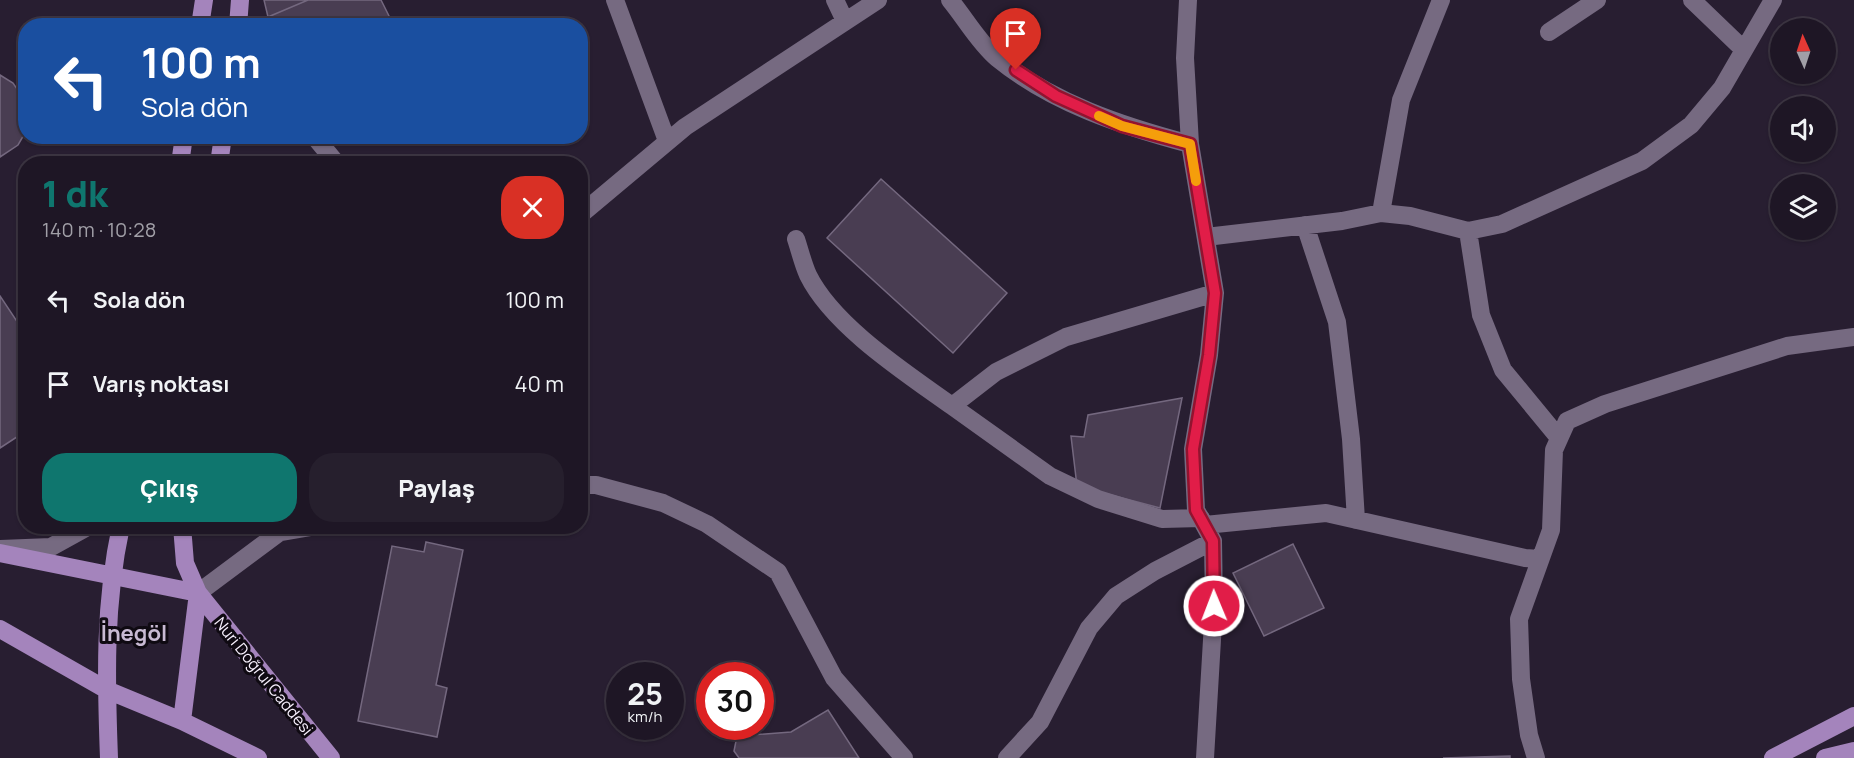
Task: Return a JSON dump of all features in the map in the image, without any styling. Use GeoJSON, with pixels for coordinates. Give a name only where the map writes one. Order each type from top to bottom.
{"type":"FeatureCollection","features":[{"type":"Feature","properties":{"kind":"main road"},"geometry":{"type":"LineString","coordinates":[[201,18],[204,0]]}},
{"type":"Feature","properties":{"kind":"main road"},"geometry":{"type":"LineString","coordinates":[[239,18],[240,0]]}},
{"type":"Feature","properties":{"kind":"main road"},"geometry":{"type":"LineString","coordinates":[[109,758],[107,690],[111,574],[119,534]]}},
{"type":"Feature","properties":{"kind":"main road","name":"Nuri Doğrul Caddesi"},"geometry":{"type":"LineString","coordinates":[[183,534],[185,563],[198,593],[331,758]]}},
{"type":"Feature","properties":{"kind":"main road"},"geometry":{"type":"LineString","coordinates":[[0,551],[198,593],[182,721]]}},
{"type":"Feature","properties":{"kind":"main road"},"geometry":{"type":"LineString","coordinates":[[0,629],[107,690],[182,721],[258,758]]}},
{"type":"Feature","properties":{"kind":"main road"},"geometry":{"type":"LineString","coordinates":[[1773,758],[1854,716]]}},
{"type":"Feature","properties":{"kind":"main road"},"geometry":{"type":"LineString","coordinates":[[1825,758],[1854,751]]}},
{"type":"Feature","properties":{"kind":"street"},"geometry":{"type":"LineString","coordinates":[[615,0],[667,141]]}},
{"type":"Feature","properties":{"kind":"street"},"geometry":{"type":"LineString","coordinates":[[835,0],[845,21]]}},
{"type":"Feature","properties":{"kind":"street"},"geometry":{"type":"LineString","coordinates":[[588,208],[685,127],[878,0]]}},
{"type":"Feature","properties":{"kind":"street"},"geometry":{"type":"LineString","coordinates":[[950,0],[996,57],[1056,96],[1122,126],[1190,144]]}},
{"type":"Feature","properties":{"kind":"street"},"geometry":{"type":"LineString","coordinates":[[1188,0],[1185,58],[1190,144],[1215,293],[1209,355],[1193,449],[1196,510],[1206,528],[1214,606],[1205,758]]}},
{"type":"Feature","properties":{"kind":"street"},"geometry":{"type":"LineString","coordinates":[[1381,213],[1401,100],[1441,0]]}},
{"type":"Feature","properties":{"kind":"street"},"geometry":{"type":"LineString","coordinates":[[1549,32],[1597,0]]}},
{"type":"Feature","properties":{"kind":"street"},"geometry":{"type":"LineString","coordinates":[[1692,0],[1743,49]]}},
{"type":"Feature","properties":{"kind":"street"},"geometry":{"type":"LineString","coordinates":[[1206,237],[1381,213],[1410,216],[1467,231],[1502,224],[1642,161],[1691,125],[1722,88],[1773,0]]}},
{"type":"Feature","properties":{"kind":"street"},"geometry":{"type":"LineString","coordinates":[[321,144],[330,156]]}},
{"type":"Feature","properties":{"kind":"street"},"geometry":{"type":"LineString","coordinates":[[1305,225],[1337,322],[1351,439],[1356,520]]}},
{"type":"Feature","properties":{"kind":"street"},"geometry":{"type":"LineString","coordinates":[[1467,231],[1482,315],[1503,370],[1559,438]]}},
{"type":"Feature","properties":{"kind":"street"},"geometry":{"type":"LineString","coordinates":[[796,240],[808,276],[843,322],[886,358],[1050,476],[1098,499],[1162,519],[1206,528],[1326,513],[1525,558],[1540,559]]}},
{"type":"Feature","properties":{"kind":"street"},"geometry":{"type":"LineString","coordinates":[[952,406],[996,372],[1066,337],[1215,293]]}},
{"type":"Feature","properties":{"kind":"street"},"geometry":{"type":"LineString","coordinates":[[1536,758],[1528,735],[1521,679],[1519,619],[1551,530],[1554,450],[1568,421],[1605,404],[1787,346],[1854,337]]}},
{"type":"Feature","properties":{"kind":"street"},"geometry":{"type":"LineString","coordinates":[[588,486],[596,485],[663,502],[707,524],[778,572],[834,678],[904,758]]}},
{"type":"Feature","properties":{"kind":"street"},"geometry":{"type":"LineString","coordinates":[[1007,758],[1040,722],[1089,628],[1116,596],[1155,571],[1206,528]]}},
{"type":"Feature","properties":{"kind":"street"},"geometry":{"type":"LineString","coordinates":[[0,551],[51,547],[75,534]]}},
{"type":"Feature","properties":{"kind":"street"},"geometry":{"type":"LineString","coordinates":[[198,593],[278,534]]}},
{"type":"Feature","properties":{"kind":"building"},"geometry":{"type":"Polygon","coordinates":[[[264,0],[308,0],[268,17],[264,0]]]}},
{"type":"Feature","properties":{"kind":"building"},"geometry":{"type":"Polygon","coordinates":[[[308,0],[381,0],[390,18],[268,18],[308,0]]]}},
{"type":"Feature","properties":{"kind":"building"},"geometry":{"type":"Polygon","coordinates":[[[0,75],[13,83],[18,90],[19,144],[0,157],[0,75]]]}},
{"type":"Feature","properties":{"kind":"building"},"geometry":{"type":"Polygon","coordinates":[[[881,179],[1007,293],[953,353],[827,238],[881,179]]]}},
{"type":"Feature","properties":{"kind":"building"},"geometry":{"type":"Polygon","coordinates":[[[0,296],[18,323],[18,436],[0,448],[0,296]]]}},
{"type":"Feature","properties":{"kind":"building"},"geometry":{"type":"Polygon","coordinates":[[[1182,398],[1160,508],[1077,486],[1071,436],[1084,437],[1088,415],[1182,398]]]}},
{"type":"Feature","properties":{"kind":"building"},"geometry":{"type":"Polygon","coordinates":[[[426,542],[463,550],[436,685],[447,688],[437,737],[358,721],[392,546],[424,552],[426,542]]]}},
{"type":"Feature","properties":{"kind":"building"},"geometry":{"type":"Polygon","coordinates":[[[1293,544],[1324,608],[1264,636],[1233,573],[1293,544]]]}},
{"type":"Feature","properties":{"kind":"building"},"geometry":{"type":"Polygon","coordinates":[[[828,710],[859,758],[739,758],[734,751],[736,740],[774,740],[774,733],[791,732],[828,710]]]}},
{"type":"Feature","properties":{"kind":"building"},"geometry":{"type":"Polygon","coordinates":[[[1510,756],[1510,758],[1443,758],[1510,756]]]}},
{"type":"Feature","properties":{"kind":"slow traffic"},"geometry":{"type":"LineString","coordinates":[[1099,116],[1122,126],[1190,144],[1196,181]]}},
{"type":"Feature","properties":{"kind":"district","name":"İnegöl"},"geometry":{"type":"Point","coordinates":[134,633]}},
{"type":"Feature","properties":{"kind":"route"},"geometry":{"type":"LineString","coordinates":[[1016,70],[1056,96],[1122,126],[1190,144],[1215,293],[1209,355],[1193,449],[1196,510],[1213,541],[1214,606]]}}]}
